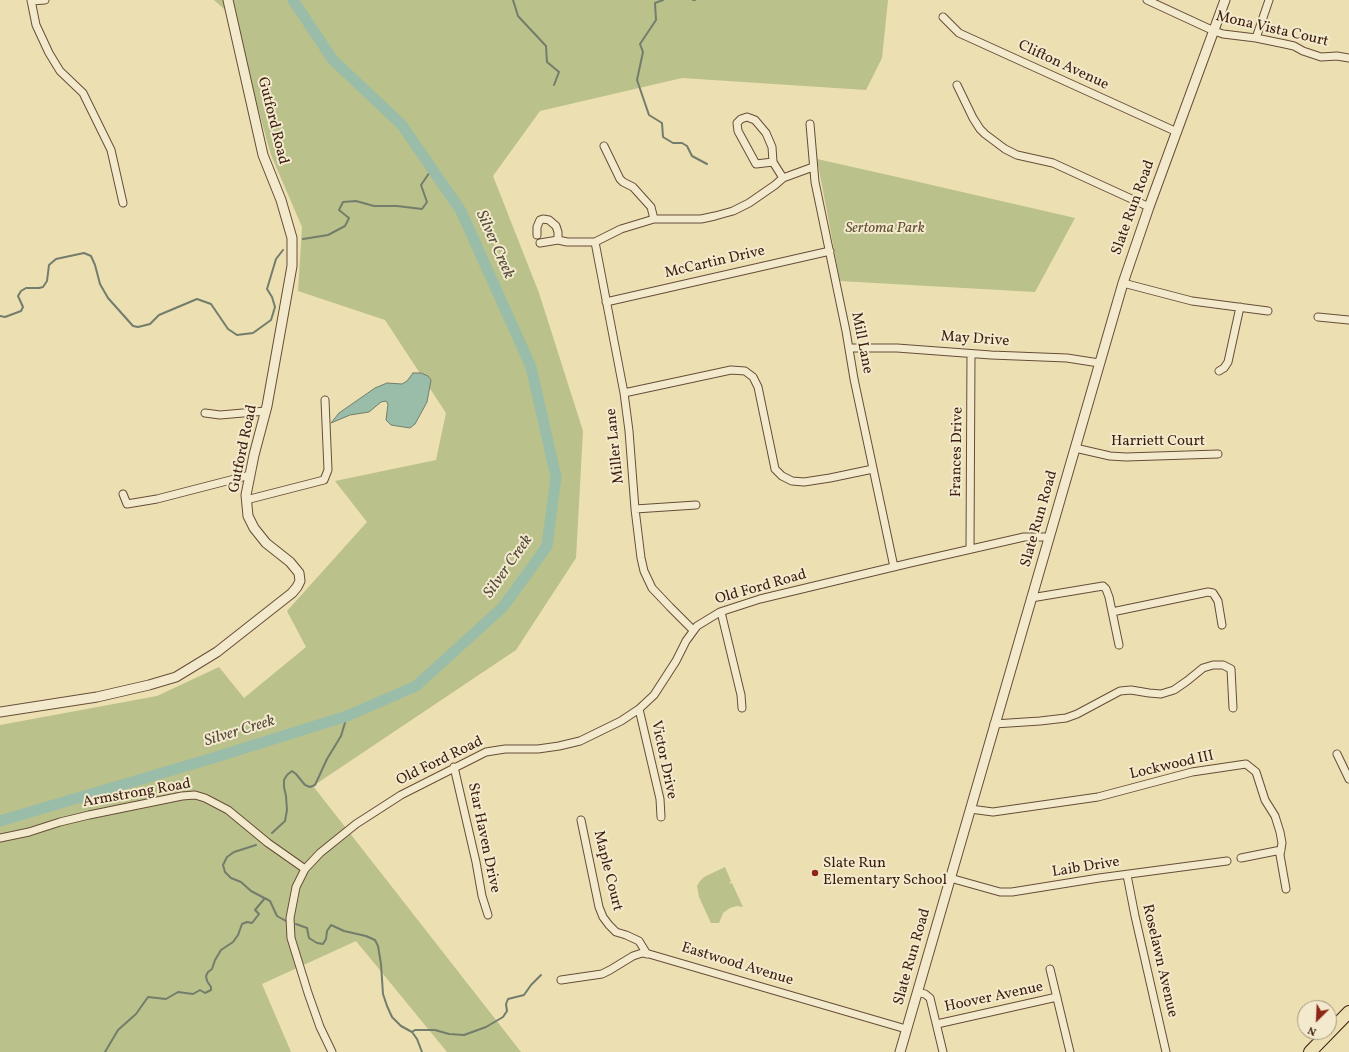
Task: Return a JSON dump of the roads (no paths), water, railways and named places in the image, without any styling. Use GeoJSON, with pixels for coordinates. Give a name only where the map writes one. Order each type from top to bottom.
{"type":"FeatureCollection","features":[{"type":"Feature","properties":{"kind":"main road"},"geometry":{"type":"LineString","coordinates":[[1310,1052],[1349,1012]]}},
{"type":"Feature","properties":{"kind":"street"},"geometry":{"type":"LineString","coordinates":[[45,0],[31,0],[36,25],[49,53],[60,71],[83,93],[111,150],[124,203]]}},
{"type":"Feature","properties":{"kind":"street","name":"Gutford Road"},"geometry":{"type":"LineString","coordinates":[[0,712],[97,697],[176,677],[217,652],[298,587],[300,580],[299,573],[290,562],[266,543],[254,528],[248,516],[246,500],[250,475],[266,410],[292,266],[292,238],[281,200],[263,155],[228,0]]}},
{"type":"Feature","properties":{"kind":"street","name":"Mona Vista Court"},"geometry":{"type":"LineString","coordinates":[[1147,0],[1223,34],[1256,38],[1294,46],[1303,51],[1321,57],[1337,56],[1349,58]]}},
{"type":"Feature","properties":{"kind":"street","name":"Slate Run Road"},"geometry":{"type":"LineString","coordinates":[[900,1052],[1122,284],[1225,0]]}},
{"type":"Feature","properties":{"kind":"street"},"geometry":{"type":"LineString","coordinates":[[1256,38],[1269,0]]}},
{"type":"Feature","properties":{"kind":"street","name":"Clifton Avenue"},"geometry":{"type":"LineString","coordinates":[[943,17],[958,33],[1177,132]]}},
{"type":"Feature","properties":{"kind":"street"},"geometry":{"type":"LineString","coordinates":[[957,85],[980,129],[1005,150],[1017,155],[1053,163],[1149,207]]}},
{"type":"Feature","properties":{"kind":"street"},"geometry":{"type":"LineString","coordinates":[[772,162],[756,164],[738,131],[737,123],[741,119],[747,117],[754,120],[766,133],[772,148],[772,162],[783,178]]}},
{"type":"Feature","properties":{"kind":"street","name":"Mill Lane"},"geometry":{"type":"LineString","coordinates":[[810,124],[813,167],[854,379],[894,566]]}},
{"type":"Feature","properties":{"kind":"street"},"geometry":{"type":"LineString","coordinates":[[604,146],[620,179],[633,187],[651,207],[654,219]]}},
{"type":"Feature","properties":{"kind":"street"},"geometry":{"type":"LineString","coordinates":[[540,243],[558,240],[572,242],[595,242],[621,229],[654,219],[701,219],[733,211],[749,203],[783,178],[813,167]]}},
{"type":"Feature","properties":{"kind":"street"},"geometry":{"type":"LineString","coordinates":[[537,235],[537,227],[540,220],[549,220],[556,226],[558,240]]}},
{"type":"Feature","properties":{"kind":"street","name":"Miller Lane"},"geometry":{"type":"LineString","coordinates":[[595,242],[630,431],[635,509],[641,558],[649,583],[693,630]]}},
{"type":"Feature","properties":{"kind":"street","name":"McCartin Drive"},"geometry":{"type":"LineString","coordinates":[[606,302],[830,251]]}},
{"type":"Feature","properties":{"kind":"street"},"geometry":{"type":"LineString","coordinates":[[1122,284],[1192,301],[1268,311]]}},
{"type":"Feature","properties":{"kind":"street"},"geometry":{"type":"LineString","coordinates":[[1218,371],[1224,368],[1228,362],[1240,307]]}},
{"type":"Feature","properties":{"kind":"street"},"geometry":{"type":"LineString","coordinates":[[1318,317],[1349,320]]}},
{"type":"Feature","properties":{"kind":"street","name":"May Drive"},"geometry":{"type":"LineString","coordinates":[[849,348],[897,348],[971,354],[1067,358],[1099,363]]}},
{"type":"Feature","properties":{"kind":"street","name":"Frances Drive"},"geometry":{"type":"LineString","coordinates":[[970,549],[971,354]]}},
{"type":"Feature","properties":{"kind":"street"},"geometry":{"type":"LineString","coordinates":[[624,393],[731,370],[745,371],[753,377],[758,387],[775,469],[782,476],[792,481],[804,482],[873,469]]}},
{"type":"Feature","properties":{"kind":"street"},"geometry":{"type":"LineString","coordinates":[[246,500],[324,480],[328,470],[325,400]]}},
{"type":"Feature","properties":{"kind":"street"},"geometry":{"type":"LineString","coordinates":[[205,413],[220,416],[266,410]]}},
{"type":"Feature","properties":{"kind":"street","name":"Harriett Court"},"geometry":{"type":"LineString","coordinates":[[1075,448],[1110,456],[1126,457],[1218,454]]}},
{"type":"Feature","properties":{"kind":"street"},"geometry":{"type":"LineString","coordinates":[[123,494],[127,504],[171,496],[250,475]]}},
{"type":"Feature","properties":{"kind":"street"},"geometry":{"type":"LineString","coordinates":[[635,509],[696,505]]}},
{"type":"Feature","properties":{"kind":"street","name":"Old Ford Road"},"geometry":{"type":"LineString","coordinates":[[332,1052],[320,1027],[308,993],[291,938],[290,918],[293,897],[300,877],[305,869],[320,852],[361,820],[401,795],[482,754],[495,750],[548,748],[580,740],[621,721],[639,709],[654,695],[693,630],[703,621],[721,612],[760,599],[894,566],[1024,537],[1049,537]]}},
{"type":"Feature","properties":{"kind":"street"},"geometry":{"type":"LineString","coordinates":[[1031,598],[1103,586],[1106,589],[1119,645]]}},
{"type":"Feature","properties":{"kind":"street"},"geometry":{"type":"LineString","coordinates":[[1112,612],[1208,592],[1213,593],[1218,601],[1222,626]]}},
{"type":"Feature","properties":{"kind":"street"},"geometry":{"type":"LineString","coordinates":[[721,612],[741,695],[742,708]]}},
{"type":"Feature","properties":{"kind":"street"},"geometry":{"type":"LineString","coordinates":[[994,724],[1066,718],[1078,714],[1120,691],[1131,690],[1161,694],[1174,690],[1203,668],[1213,665],[1223,665],[1231,669],[1232,708]]}},
{"type":"Feature","properties":{"kind":"street","name":"Victor Drive"},"geometry":{"type":"LineString","coordinates":[[639,709],[660,799],[661,817]]}},
{"type":"Feature","properties":{"kind":"street"},"geometry":{"type":"LineString","coordinates":[[1337,754],[1349,779]]}},
{"type":"Feature","properties":{"kind":"street","name":"Lockwood III"},"geometry":{"type":"LineString","coordinates":[[970,809],[994,812],[1098,797],[1192,772],[1246,764],[1256,772],[1265,800],[1275,816],[1282,843],[1280,855],[1286,889]]}},
{"type":"Feature","properties":{"kind":"street","name":"Star Haven Drive"},"geometry":{"type":"LineString","coordinates":[[454,767],[476,862],[482,896],[488,915]]}},
{"type":"Feature","properties":{"kind":"street","name":"Armstrong Road"},"geometry":{"type":"LineString","coordinates":[[0,838],[29,832],[89,815],[182,796],[195,795],[205,798],[228,810],[268,844],[305,869]]}},
{"type":"Feature","properties":{"kind":"street","name":"Maple Court"},"geometry":{"type":"LineString","coordinates":[[581,820],[599,907],[603,917],[616,932],[639,941],[647,954]]}},
{"type":"Feature","properties":{"kind":"street"},"geometry":{"type":"LineString","coordinates":[[1241,858],[1281,850]]}},
{"type":"Feature","properties":{"kind":"street","name":"Laib Drive"},"geometry":{"type":"LineString","coordinates":[[950,878],[1000,892],[1012,892],[1226,861]]}},
{"type":"Feature","properties":{"kind":"street","name":"Roselawn Avenue"},"geometry":{"type":"LineString","coordinates":[[1127,875],[1166,1052]]}},
{"type":"Feature","properties":{"kind":"street","name":"Eastwood Avenue"},"geometry":{"type":"LineString","coordinates":[[561,980],[602,974],[633,956],[642,953],[669,959],[906,1030]]}},
{"type":"Feature","properties":{"kind":"street"},"geometry":{"type":"LineString","coordinates":[[1050,969],[1070,1051],[1062,1052]]}},
{"type":"Feature","properties":{"kind":"street"},"geometry":{"type":"LineString","coordinates":[[917,992],[925,994],[930,998],[943,1052]]}},
{"type":"Feature","properties":{"kind":"street","name":"Hoover Avenue"},"geometry":{"type":"LineString","coordinates":[[937,1024],[1057,997]]}},
{"type":"Feature","properties":{"kind":"waterway","name":"Silver Creek"},"geometry":{"type":"LineString","coordinates":[[0,821],[213,758],[347,716],[416,686],[503,607],[547,546],[556,477],[531,367],[461,211],[402,125],[333,60],[293,0]]}},
{"type":"Feature","properties":{"kind":"waterway"},"geometry":{"type":"LineString","coordinates":[[513,0],[518,16],[546,46],[547,62],[559,72],[554,85]]}},
{"type":"Feature","properties":{"kind":"waterway"},"geometry":{"type":"LineString","coordinates":[[663,0],[655,3],[656,20],[640,44],[643,52],[637,80],[649,115],[662,123],[663,137],[673,143],[682,143],[687,146],[692,156],[707,164]]}},
{"type":"Feature","properties":{"kind":"waterway"},"geometry":{"type":"LineString","coordinates":[[303,239],[328,235],[345,226],[349,218],[339,210],[343,202],[356,201],[374,206],[397,206],[422,209],[427,202],[421,185],[432,169]]}},
{"type":"Feature","properties":{"kind":"waterway"},"geometry":{"type":"LineString","coordinates":[[0,316],[5,317],[21,311],[23,307],[18,296],[21,291],[26,288],[43,287],[47,281],[49,265],[56,259],[84,253],[91,256],[100,284],[108,298],[133,326],[138,327],[150,324],[159,315],[197,299],[211,304],[228,329],[237,335],[253,333],[271,320],[275,307],[272,297],[267,289],[276,259],[283,250]]}},
{"type":"Feature","properties":{"kind":"waterway"},"geometry":{"type":"LineString","coordinates":[[272,833],[285,821],[287,810],[284,780],[287,775],[292,771],[305,785],[310,787],[315,785],[327,759],[341,736],[347,716]]}},
{"type":"Feature","properties":{"kind":"waterway"},"geometry":{"type":"LineString","coordinates":[[256,845],[234,852],[227,857],[223,865],[225,872],[231,878],[241,882],[251,891],[270,901],[277,916],[286,921]]}},
{"type":"Feature","properties":{"kind":"waterway"},"geometry":{"type":"LineString","coordinates":[[105,1052],[118,1030],[136,1014],[148,997],[166,999],[178,992],[193,994],[200,990],[205,993],[211,990],[206,976],[212,969],[215,960],[221,950],[233,942],[238,935],[242,924],[247,922],[252,923],[259,914],[255,910],[265,898]]}},
{"type":"Feature","properties":{"kind":"waterway"},"geometry":{"type":"LineString","coordinates":[[296,924],[307,928],[309,938],[317,943],[323,944],[326,939],[327,931],[331,925],[344,931],[366,936],[375,940],[378,946],[383,994],[387,1006],[392,1017],[401,1026],[412,1032],[417,1039],[422,1052]]}},
{"type":"Feature","properties":{"kind":"waterway"},"geometry":{"type":"LineString","coordinates":[[412,1032],[415,1030],[435,1030],[449,1034],[464,1035],[486,1027],[503,1017],[507,1011],[506,1004],[508,999],[524,995],[541,975]]}},
{"type":"Feature","properties":{"kind":"place","name":"Slate Run Elementary School"},"geometry":{"type":"Point","coordinates":[815,873]}},
{"type":"Feature","properties":{"kind":"park label","name":"Sertoma Park"},"geometry":{"type":"Point","coordinates":[885,229]}}]}
